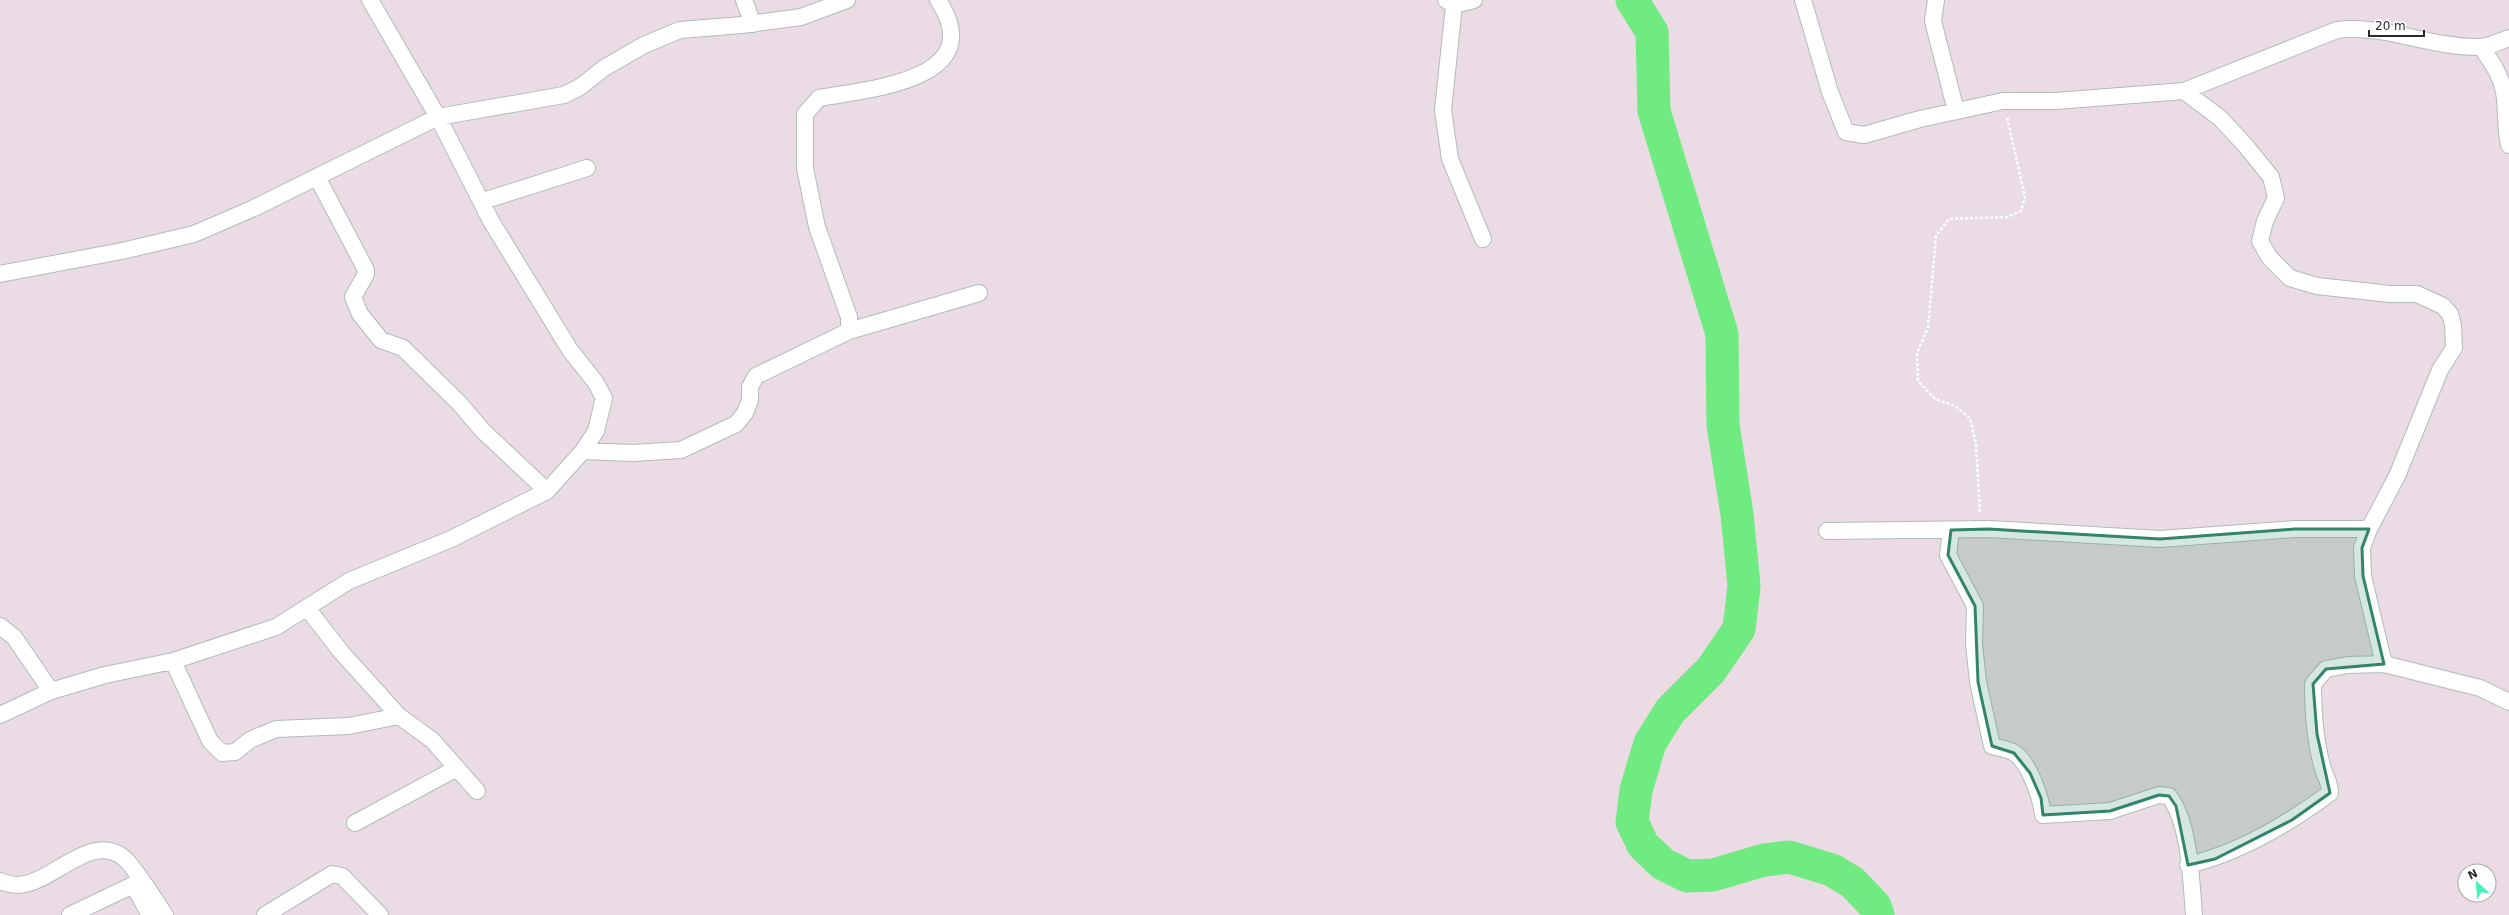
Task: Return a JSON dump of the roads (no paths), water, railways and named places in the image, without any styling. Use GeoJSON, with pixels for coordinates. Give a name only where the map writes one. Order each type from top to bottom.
{"type":"FeatureCollection","features":[{"type":"Feature","properties":{"kind":"street"},"geometry":{"type":"LineString","coordinates":[[0,715],[51,692],[105,675],[173,661],[276,627],[349,581],[451,539],[547,491],[583,451],[596,431],[604,398],[596,383],[570,350],[491,220],[483,201],[438,117],[370,0]]}},
{"type":"Feature","properties":{"kind":"street"},"geometry":{"type":"LineString","coordinates":[[744,0],[753,24]]}},
{"type":"Feature","properties":{"kind":"street"},"geometry":{"type":"LineString","coordinates":[[0,274],[122,251],[194,234],[254,208],[438,117],[564,95],[638,48],[680,30],[753,24],[801,18],[847,0]]}},
{"type":"Feature","properties":{"kind":"street"},"geometry":{"type":"LineString","coordinates":[[849,330],[849,317],[817,227],[806,168],[805,114],[819,98],[887,86],[929,70],[946,57],[952,38],[946,13],[938,0]]}},
{"type":"Feature","properties":{"kind":"street"},"geometry":{"type":"LineString","coordinates":[[1474,0],[1450,2],[1444,110],[1450,160],[1483,239]]}},
{"type":"Feature","properties":{"kind":"street"},"geometry":{"type":"LineString","coordinates":[[1803,0],[1830,92],[1846,132],[1864,134],[1956,111],[2004,101],[2056,101],[2184,91],[2337,30],[2355,28],[2381,31],[2432,42],[2481,48],[2509,38]]}},
{"type":"Feature","properties":{"kind":"street"},"geometry":{"type":"LineString","coordinates":[[1936,0],[1933,20],[1956,111]]}},
{"type":"Feature","properties":{"kind":"street"},"geometry":{"type":"LineString","coordinates":[[2481,48],[2498,71],[2504,92],[2504,116],[2509,145]]}},
{"type":"Feature","properties":{"kind":"street"},"geometry":{"type":"LineString","coordinates":[[2184,91],[2220,118],[2271,176],[2276,198],[2265,221],[2260,241],[2269,257],[2290,278],[2317,286],[2390,294],[2417,294],[2443,306],[2450,314],[2453,325],[2454,348],[2440,370],[2397,476],[2369,529],[2362,548],[2363,576],[2384,664]]}},
{"type":"Feature","properties":{"kind":"street"},"geometry":{"type":"LineString","coordinates":[[483,201],[587,168]]}},
{"type":"Feature","properties":{"kind":"street"},"geometry":{"type":"LineString","coordinates":[[317,177],[366,270],[366,274],[353,297],[360,314],[381,340],[402,348],[460,404],[483,431],[547,491]]}},
{"type":"Feature","properties":{"kind":"street"},"geometry":{"type":"LineString","coordinates":[[583,451],[633,453],[681,450],[736,424],[745,412],[750,400],[750,387],[756,376],[849,330],[980,293]]}},
{"type":"Feature","properties":{"kind":"street"},"geometry":{"type":"LineString","coordinates":[[1827,531],[1981,529],[2160,539],[2295,529],[2369,529]]}},
{"type":"Feature","properties":{"kind":"street"},"geometry":{"type":"LineString","coordinates":[[1951,530],[1948,556],[1975,606],[1974,644],[1978,682],[1992,746],[2014,752],[2030,773],[2040,798],[2043,815],[2110,811],[2159,796],[2169,796],[2176,806],[2184,834],[2194,915]]}},
{"type":"Feature","properties":{"kind":"street"},"geometry":{"type":"LineString","coordinates":[[307,608],[342,653],[399,716],[432,740],[477,791]]}},
{"type":"Feature","properties":{"kind":"street"},"geometry":{"type":"LineString","coordinates":[[0,626],[14,637],[51,692]]}},
{"type":"Feature","properties":{"kind":"street"},"geometry":{"type":"LineString","coordinates":[[173,661],[210,741],[222,753],[235,752],[250,740],[276,729],[350,726],[399,716]]}},
{"type":"Feature","properties":{"kind":"street"},"geometry":{"type":"LineString","coordinates":[[2188,865],[2215,859],[2292,820],[2330,793],[2330,783],[2323,769],[2316,727],[2313,684],[2326,670],[2337,666],[2384,664],[2480,688],[2509,702]]}},
{"type":"Feature","properties":{"kind":"street"},"geometry":{"type":"LineString","coordinates":[[355,823],[457,768]]}},
{"type":"Feature","properties":{"kind":"street"},"geometry":{"type":"LineString","coordinates":[[0,881],[18,885],[62,868],[88,852],[99,850],[112,851],[125,858],[165,915]]}},
{"type":"Feature","properties":{"kind":"street"},"geometry":{"type":"LineString","coordinates":[[265,915],[332,874],[342,876],[380,915]]}},
{"type":"Feature","properties":{"kind":"street"},"geometry":{"type":"LineString","coordinates":[[70,915],[133,885],[150,915]]}},
{"type":"Feature","properties":{"kind":"waterway"},"geometry":{"type":"LineString","coordinates":[[1632,0],[1652,32],[1654,111],[1722,334],[1723,425],[1737,514],[1744,586],[1739,629],[1711,670],[1670,711],[1650,743],[1636,790],[1632,822],[1643,845],[1663,864],[1687,876],[1713,875],[1764,860],[1789,857],[1832,870],[1852,882],[1875,906],[1878,915]]}}]}
